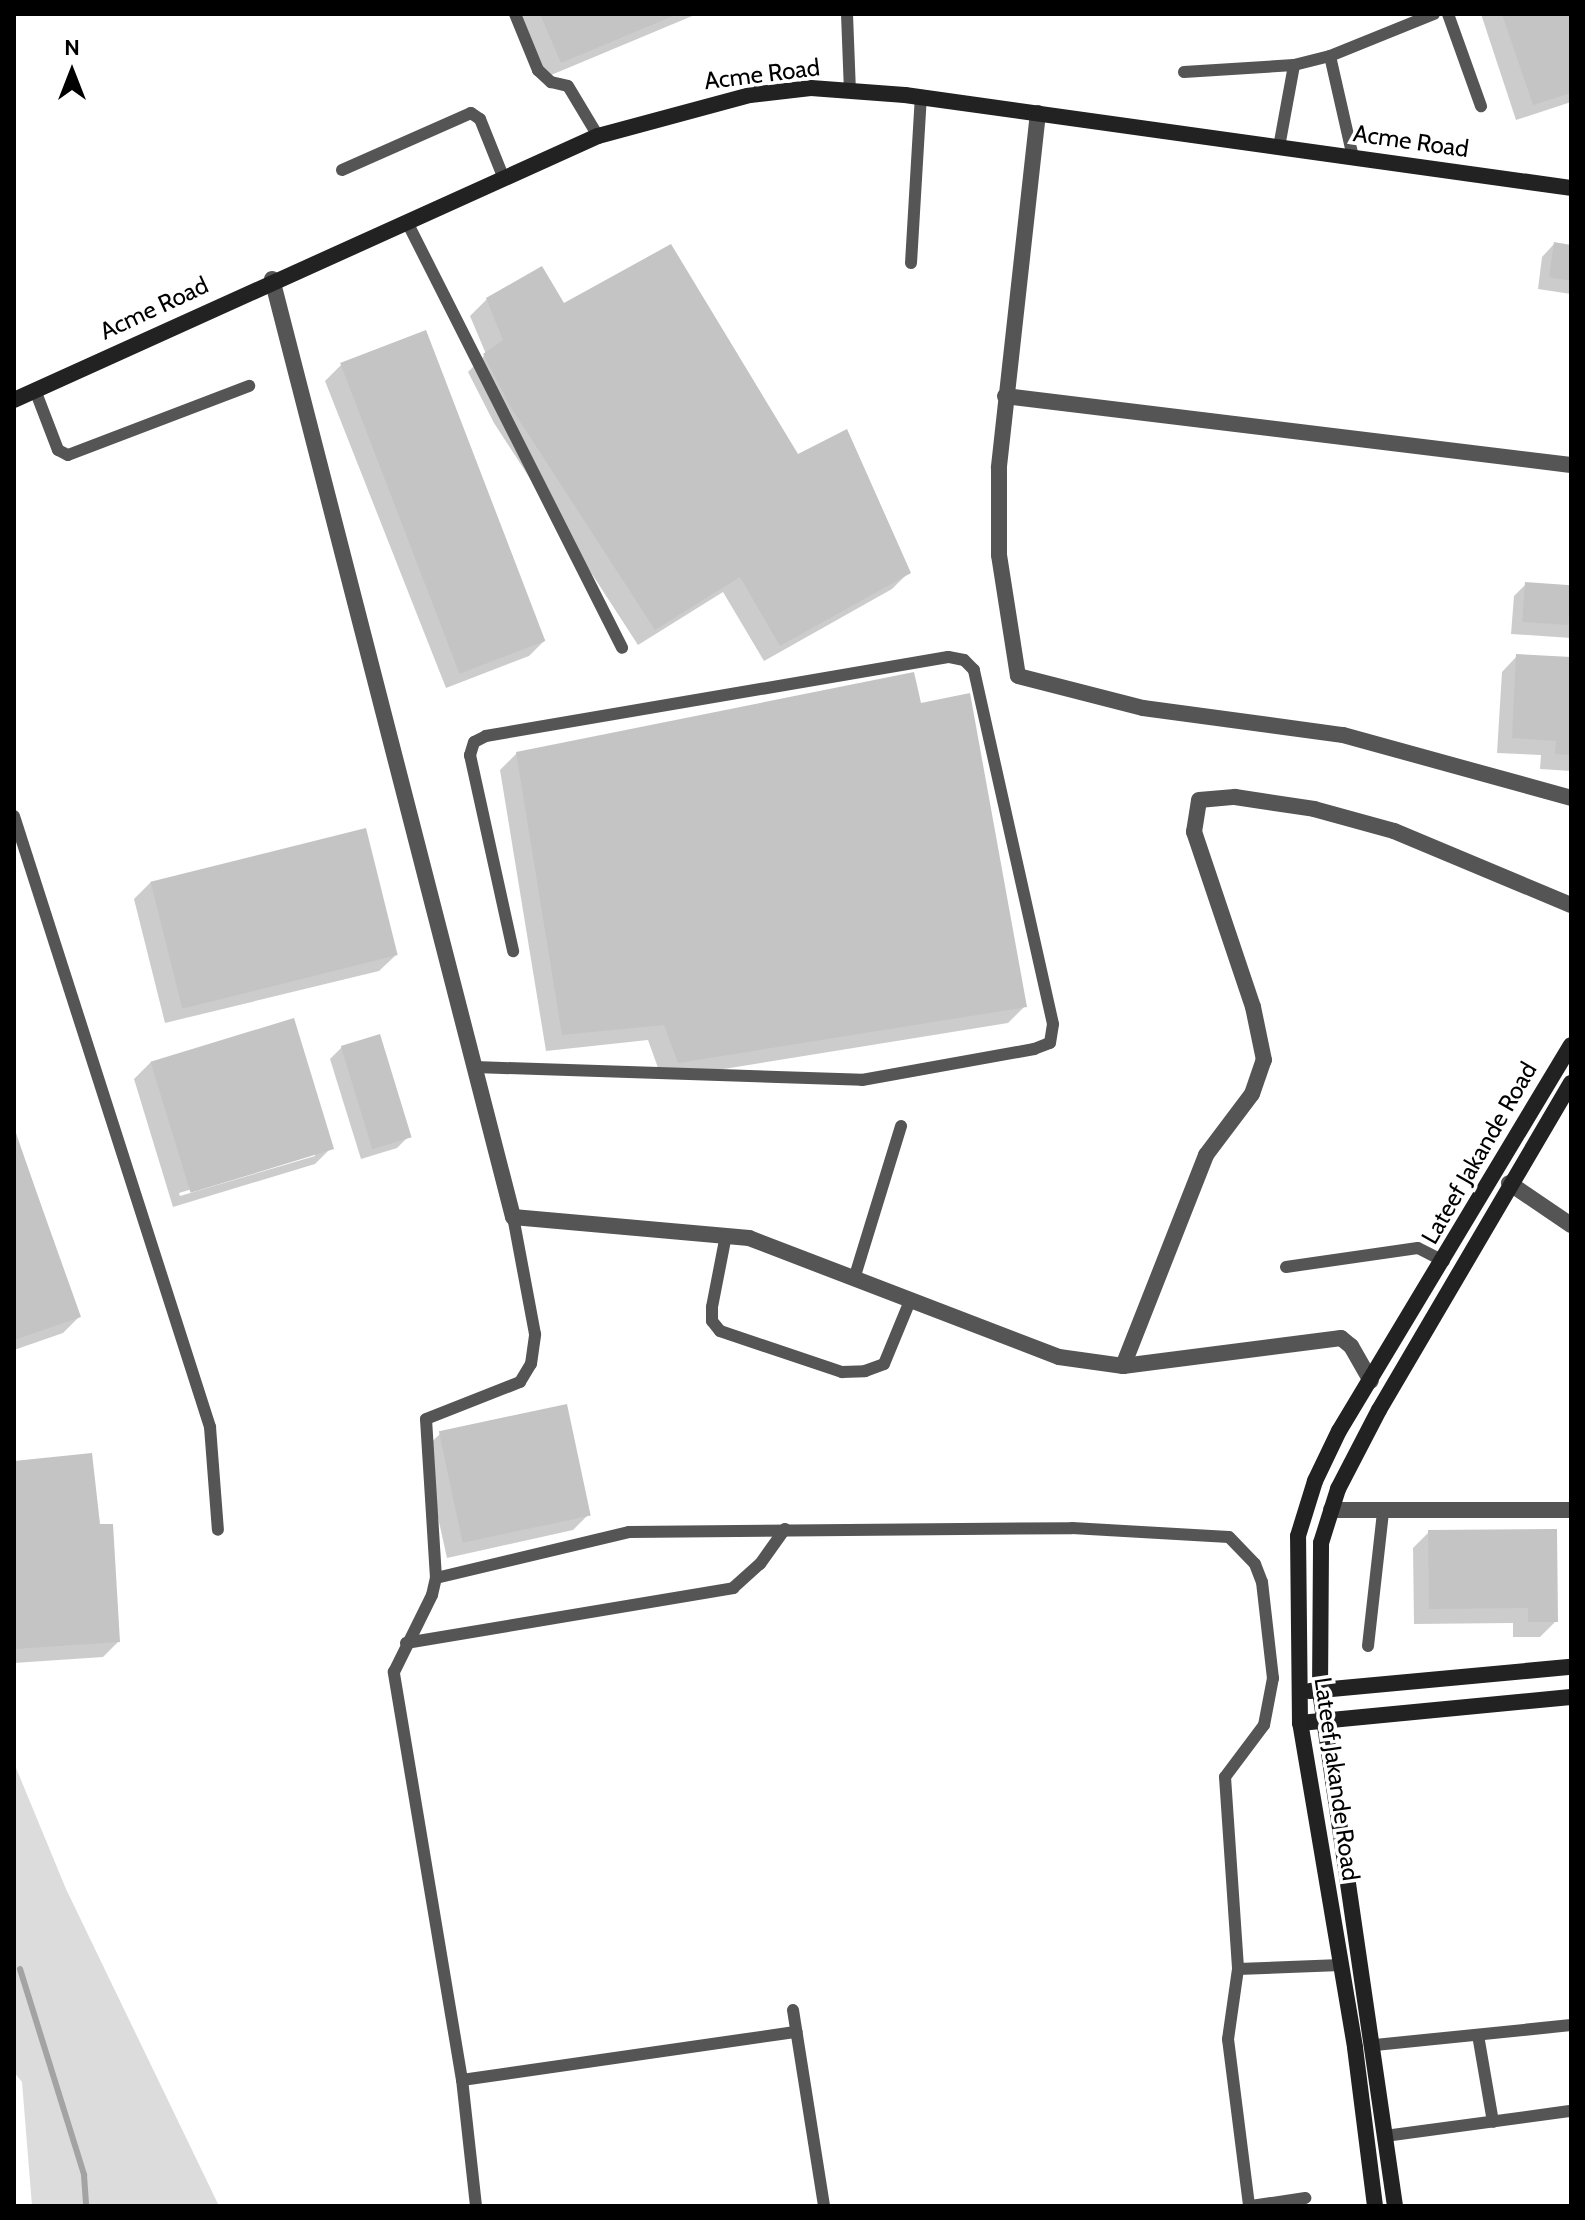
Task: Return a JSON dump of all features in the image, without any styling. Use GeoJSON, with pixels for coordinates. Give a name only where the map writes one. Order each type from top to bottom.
{"type":"FeatureCollection","features":[{"type":"Feature","properties":{"kind":"main road","name":"Acme Road"},"geometry":{"type":"LineString","coordinates":[[14,400],[272,279],[598,136],[750,95],[811,88],[921,97],[1571,188]]}},
{"type":"Feature","properties":{"kind":"main road","name":"Lateef Jakande Road"},"geometry":{"type":"LineString","coordinates":[[1375,2206],[1341,1965],[1300,1723],[1298,1536],[1315,1481],[1571,1045]]}},
{"type":"Feature","properties":{"kind":"main road","name":"Lateef Jakande Road"},"geometry":{"type":"LineString","coordinates":[[1395,2206],[1375,2045],[1320,1691],[1319,1563],[1331,1510],[1379,1410],[1509,1183],[1571,1083]]}},
{"type":"Feature","properties":{"kind":"main road"},"geometry":{"type":"LineString","coordinates":[[1298,1692],[1571,1667]]}},
{"type":"Feature","properties":{"kind":"main road"},"geometry":{"type":"LineString","coordinates":[[1300,1723],[1571,1697]]}},
{"type":"Feature","properties":{"kind":"street"},"geometry":{"type":"LineString","coordinates":[[1038,113],[1005,396],[999,555],[1018,676],[1143,708],[1343,735],[1571,798]]}},
{"type":"Feature","properties":{"kind":"street"},"geometry":{"type":"LineString","coordinates":[[272,279],[513,1217],[749,1238],[1059,1357],[1123,1366],[1330,1337],[1351,1346],[1371,1381]]}},
{"type":"Feature","properties":{"kind":"street"},"geometry":{"type":"LineString","coordinates":[[1005,396],[1571,465]]}},
{"type":"Feature","properties":{"kind":"street"},"geometry":{"type":"LineString","coordinates":[[1123,1366],[1206,1155],[1252,1094],[1264,1060],[1253,1007],[1194,832],[1199,800],[1210,795],[1261,801],[1381,827],[1571,905]]}},
{"type":"Feature","properties":{"kind":"street"},"geometry":{"type":"LineString","coordinates":[[1509,1183],[1571,1225]]}},
{"type":"Feature","properties":{"kind":"street"},"geometry":{"type":"LineString","coordinates":[[1331,1510],[1571,1510]]}},
{"type":"Feature","properties":{"kind":"lane"},"geometry":{"type":"LineString","coordinates":[[515,14],[538,70],[551,82],[568,86],[598,136]]}},
{"type":"Feature","properties":{"kind":"lane"},"geometry":{"type":"LineString","coordinates":[[847,14],[850,91]]}},
{"type":"Feature","properties":{"kind":"lane"},"geometry":{"type":"LineString","coordinates":[[1184,72],[1294,65],[1330,56],[1434,14]]}},
{"type":"Feature","properties":{"kind":"lane"},"geometry":{"type":"LineString","coordinates":[[1448,14],[1481,106]]}},
{"type":"Feature","properties":{"kind":"lane"},"geometry":{"type":"LineString","coordinates":[[1330,56],[1353,157]]}},
{"type":"Feature","properties":{"kind":"lane"},"geometry":{"type":"LineString","coordinates":[[1279,147],[1294,65]]}},
{"type":"Feature","properties":{"kind":"lane"},"geometry":{"type":"LineString","coordinates":[[911,263],[921,97]]}},
{"type":"Feature","properties":{"kind":"lane"},"geometry":{"type":"LineString","coordinates":[[342,170],[471,113],[480,119],[504,179]]}},
{"type":"Feature","properties":{"kind":"lane"},"geometry":{"type":"LineString","coordinates":[[407,222],[622,648]]}},
{"type":"Feature","properties":{"kind":"lane"},"geometry":{"type":"LineString","coordinates":[[35,390],[58,450],[68,455],[249,386]]}},
{"type":"Feature","properties":{"kind":"lane"},"geometry":{"type":"LineString","coordinates":[[475,1067],[862,1080],[1034,1049],[1050,1043],[1053,1024],[974,670],[964,660],[948,657],[486,736],[474,742],[470,755],[513,951]]}},
{"type":"Feature","properties":{"kind":"lane"},"geometry":{"type":"LineString","coordinates":[[14,816],[210,1427],[218,1530]]}},
{"type":"Feature","properties":{"kind":"lane"},"geometry":{"type":"LineString","coordinates":[[854,1279],[901,1126]]}},
{"type":"Feature","properties":{"kind":"lane"},"geometry":{"type":"LineString","coordinates":[[476,2206],[462,2080],[397,1712],[394,1672],[432,1595],[436,1578],[426,1419],[520,1382],[531,1364],[535,1334],[513,1217]]}},
{"type":"Feature","properties":{"kind":"lane"},"geometry":{"type":"LineString","coordinates":[[726,1235],[712,1307],[712,1321],[720,1331],[842,1372],[865,1371],[884,1364],[910,1301]]}},
{"type":"Feature","properties":{"kind":"lane"},"geometry":{"type":"LineString","coordinates":[[1286,1267],[1418,1248],[1444,1261]]}},
{"type":"Feature","properties":{"kind":"lane"},"geometry":{"type":"LineString","coordinates":[[1368,1646],[1383,1512]]}},
{"type":"Feature","properties":{"kind":"lane"},"geometry":{"type":"LineString","coordinates":[[436,1578],[629,1532],[1072,1528],[1229,1537],[1244,1550],[1262,1582],[1273,1678],[1264,1725],[1225,1777],[1238,1969],[1228,2039],[1250,2206],[1305,2198]]}},
{"type":"Feature","properties":{"kind":"lane"},"geometry":{"type":"LineString","coordinates":[[406,1643],[733,1588],[760,1564],[785,1529]]}},
{"type":"Feature","properties":{"kind":"lane"},"geometry":{"type":"LineString","coordinates":[[1238,1969],[1341,1965]]}},
{"type":"Feature","properties":{"kind":"lane"},"geometry":{"type":"LineString","coordinates":[[793,2010],[824,2206]]}},
{"type":"Feature","properties":{"kind":"lane"},"geometry":{"type":"LineString","coordinates":[[1375,2045],[1571,2025]]}},
{"type":"Feature","properties":{"kind":"lane"},"geometry":{"type":"LineString","coordinates":[[462,2080],[797,2032]]}},
{"type":"Feature","properties":{"kind":"lane"},"geometry":{"type":"LineString","coordinates":[[1478,2035],[1493,2122]]}},
{"type":"Feature","properties":{"kind":"lane"},"geometry":{"type":"LineString","coordinates":[[1385,2136],[1571,2111]]}},
{"type":"Feature","properties":{"kind":"shaded area"},"geometry":{"type":"Polygon","coordinates":[[[14,1763],[66,1889],[219,2206],[32,2206],[22,2082],[14,2072],[14,1763]]]}},
{"type":"Feature","properties":{"kind":"building"},"geometry":{"type":"Polygon","coordinates":[[[540,14],[678,14],[561,63],[540,14]]]}},
{"type":"Feature","properties":{"kind":"building"},"geometry":{"type":"Polygon","coordinates":[[[1502,14],[1571,14],[1571,93],[1533,105],[1502,14]]]}},
{"type":"Feature","properties":{"kind":"building"},"geometry":{"type":"Polygon","coordinates":[[[1554,242],[1571,245],[1571,281],[1549,277],[1554,242]]]}},
{"type":"Feature","properties":{"kind":"building"},"geometry":{"type":"Polygon","coordinates":[[[671,244],[798,454],[847,429],[911,573],[780,646],[740,577],[655,630],[510,406],[483,354],[503,340],[486,298],[542,266],[564,303],[671,244]]]}},
{"type":"Feature","properties":{"kind":"building"},"geometry":{"type":"Polygon","coordinates":[[[426,330],[545,641],[459,674],[340,363],[426,330]]]}},
{"type":"Feature","properties":{"kind":"building"},"geometry":{"type":"Polygon","coordinates":[[[1525,582],[1571,585],[1568,625],[1522,622],[1525,582]]]}},
{"type":"Feature","properties":{"kind":"building"},"geometry":{"type":"Polygon","coordinates":[[[1516,654],[1571,657],[1571,755],[1555,754],[1556,741],[1512,738],[1516,654]]]}},
{"type":"Feature","properties":{"kind":"building"},"geometry":{"type":"Polygon","coordinates":[[[914,672],[921,703],[970,693],[1027,1007],[678,1063],[664,1025],[562,1035],[516,752],[914,672]]]}},
{"type":"Feature","properties":{"kind":"building"},"geometry":{"type":"Polygon","coordinates":[[[366,828],[398,955],[182,1009],[151,882],[366,828]]]}},
{"type":"Feature","properties":{"kind":"building"},"geometry":{"type":"Polygon","coordinates":[[[294,1018],[334,1149],[191,1193],[151,1062],[294,1018]]]}},
{"type":"Feature","properties":{"kind":"building"},"geometry":{"type":"Polygon","coordinates":[[[380,1034],[412,1137],[372,1149],[341,1046],[380,1034]]]}},
{"type":"Feature","properties":{"kind":"building"},"geometry":{"type":"Polygon","coordinates":[[[14,1129],[81,1317],[14,1340],[14,1129]]]}},
{"type":"Feature","properties":{"kind":"building"},"geometry":{"type":"Polygon","coordinates":[[[567,1404],[591,1516],[463,1543],[439,1431],[567,1404]]]}},
{"type":"Feature","properties":{"kind":"building"},"geometry":{"type":"Polygon","coordinates":[[[92,1453],[100,1524],[113,1524],[120,1642],[14,1649],[14,1461],[92,1453]]]}},
{"type":"Feature","properties":{"kind":"building"},"geometry":{"type":"Polygon","coordinates":[[[1557,1529],[1558,1622],[1528,1622],[1528,1608],[1429,1609],[1428,1530],[1557,1529]]]}},
{"type":"Feature","properties":{"kind":"waterway"},"geometry":{"type":"LineString","coordinates":[[20,1969],[84,2175],[86,2206]]}}]}
